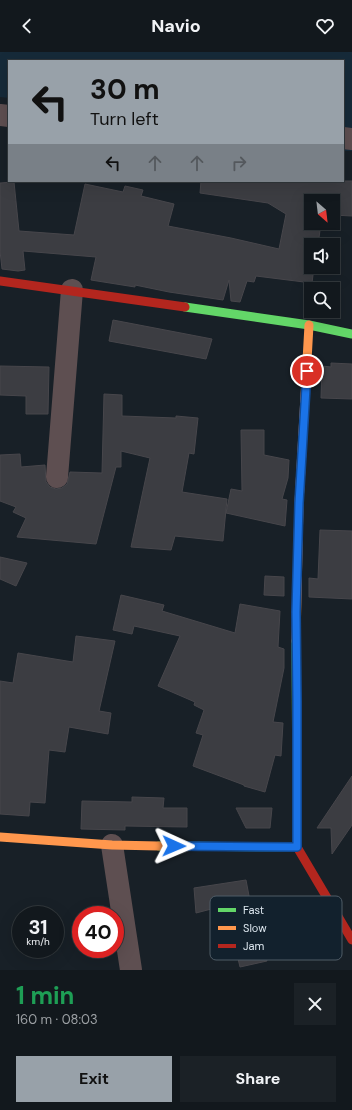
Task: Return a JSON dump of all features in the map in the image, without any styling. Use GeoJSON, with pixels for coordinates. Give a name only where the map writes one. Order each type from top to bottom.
{"type":"FeatureCollection","features":[{"type":"Feature","properties":{"kind":"street"},"geometry":{"type":"LineString","coordinates":[[0,281],[72,290],[309,325],[352,334]]}},
{"type":"Feature","properties":{"kind":"street"},"geometry":{"type":"LineString","coordinates":[[57,477],[72,290]]}},
{"type":"Feature","properties":{"kind":"street"},"geometry":{"type":"LineString","coordinates":[[309,325],[299,503],[296,612],[297,847],[326,896]]}},
{"type":"Feature","properties":{"kind":"street"},"geometry":{"type":"LineString","coordinates":[[0,837],[112,845],[297,847]]}},
{"type":"Feature","properties":{"kind":"street"},"geometry":{"type":"LineString","coordinates":[[112,845],[131,970]]}},
{"type":"Feature","properties":{"kind":"street"},"geometry":{"type":"LineString","coordinates":[[342,923],[352,940]]}},
{"type":"Feature","properties":{"kind":"shaded area"},"geometry":{"type":"Polygon","coordinates":[[[0,52],[352,52],[352,151],[344,151],[344,60],[8,60],[8,98],[0,97],[0,52]]]}},
{"type":"Feature","properties":{"kind":"building"},"geometry":{"type":"Polygon","coordinates":[[[352,181],[352,216],[340,215],[340,194],[304,194],[304,230],[320,230],[319,238],[304,238],[304,274],[313,274],[312,282],[256,276],[254,282],[247,281],[240,302],[231,301],[229,280],[223,300],[135,285],[135,287],[91,280],[96,257],[23,251],[25,270],[18,271],[2,269],[0,251],[0,183],[14,182],[19,231],[74,235],[85,184],[123,192],[125,186],[143,190],[141,196],[174,204],[168,226],[279,249],[286,214],[268,203],[200,193],[201,182],[352,181]]]}},
{"type":"Feature","properties":{"kind":"building"},"geometry":{"type":"Polygon","coordinates":[[[113,320],[212,339],[206,359],[109,341],[113,320]]]}},
{"type":"Feature","properties":{"kind":"building"},"geometry":{"type":"Polygon","coordinates":[[[331,363],[352,364],[352,399],[321,398],[322,366],[331,367],[331,363]]]}},
{"type":"Feature","properties":{"kind":"building"},"geometry":{"type":"Polygon","coordinates":[[[0,366],[49,367],[48,414],[26,414],[26,396],[0,395],[0,366]]]}},
{"type":"Feature","properties":{"kind":"building"},"geometry":{"type":"Polygon","coordinates":[[[104,394],[122,395],[122,416],[176,418],[176,416],[198,418],[194,454],[189,453],[182,492],[227,499],[223,541],[175,536],[171,550],[131,547],[150,458],[121,451],[121,467],[116,467],[96,544],[17,537],[26,518],[13,512],[16,507],[0,501],[0,455],[20,454],[21,467],[45,465],[46,482],[50,487],[56,489],[62,488],[67,484],[70,472],[102,473],[104,394]]]}},
{"type":"Feature","properties":{"kind":"building"},"geometry":{"type":"Polygon","coordinates":[[[241,430],[264,430],[264,455],[289,460],[288,478],[282,499],[287,500],[285,526],[226,513],[231,489],[242,491],[241,430]]]}},
{"type":"Feature","properties":{"kind":"building"},"geometry":{"type":"Polygon","coordinates":[[[320,530],[352,531],[352,599],[309,597],[309,578],[318,579],[320,530]]]}},
{"type":"Feature","properties":{"kind":"building"},"geometry":{"type":"Polygon","coordinates":[[[0,557],[27,563],[16,586],[0,579],[0,557]]]}},
{"type":"Feature","properties":{"kind":"building"},"geometry":{"type":"Polygon","coordinates":[[[265,576],[284,577],[284,596],[264,595],[265,576]]]}},
{"type":"Feature","properties":{"kind":"building"},"geometry":{"type":"Polygon","coordinates":[[[121,595],[164,605],[162,611],[235,633],[240,604],[280,611],[278,647],[284,649],[284,668],[273,722],[283,723],[281,756],[275,755],[265,792],[244,786],[193,766],[203,735],[196,733],[204,710],[194,705],[195,702],[158,686],[180,636],[134,626],[132,634],[113,630],[121,595]]]}},
{"type":"Feature","properties":{"kind":"building"},"geometry":{"type":"Polygon","coordinates":[[[76,636],[115,641],[99,711],[111,713],[108,734],[69,727],[65,752],[49,750],[45,803],[30,802],[29,816],[0,814],[0,681],[13,683],[18,653],[73,662],[76,636]]]}},
{"type":"Feature","properties":{"kind":"building"},"geometry":{"type":"Polygon","coordinates":[[[352,776],[352,825],[332,854],[331,828],[317,828],[352,776]]]}},
{"type":"Feature","properties":{"kind":"building"},"geometry":{"type":"Polygon","coordinates":[[[132,797],[164,798],[163,808],[187,808],[187,827],[125,826],[125,830],[81,829],[82,801],[132,802],[132,797]]]}},
{"type":"Feature","properties":{"kind":"building"},"geometry":{"type":"Polygon","coordinates":[[[236,808],[272,808],[270,828],[246,828],[236,808]]]}},
{"type":"Feature","properties":{"kind":"building"},"geometry":{"type":"Polygon","coordinates":[[[246,880],[249,896],[210,896],[210,909],[196,913],[194,888],[246,880]]]}},
{"type":"Feature","properties":{"kind":"building"},"geometry":{"type":"Polygon","coordinates":[[[238,960],[267,960],[267,961],[240,967],[238,960]]]}},
{"type":"Feature","properties":{"kind":"traffic: fast"},"geometry":{"type":"LineString","coordinates":[[185,307],[309,325],[352,334]]}},
{"type":"Feature","properties":{"kind":"traffic: fast"},"geometry":{"type":"LineString","coordinates":[[296,641],[297,817]]}},
{"type":"Feature","properties":{"kind":"traffic: fast"},"geometry":{"type":"LineString","coordinates":[[159,846],[297,847]]}},
{"type":"Feature","properties":{"kind":"traffic: slow"},"geometry":{"type":"LineString","coordinates":[[296,641],[299,503],[309,325]]}},
{"type":"Feature","properties":{"kind":"traffic: slow"},"geometry":{"type":"LineString","coordinates":[[0,837],[112,845],[159,846]]}},
{"type":"Feature","properties":{"kind":"traffic: jam"},"geometry":{"type":"LineString","coordinates":[[0,281],[185,307]]}},
{"type":"Feature","properties":{"kind":"traffic: jam"},"geometry":{"type":"LineString","coordinates":[[297,817],[297,847],[326,896]]}},
{"type":"Feature","properties":{"kind":"traffic: jam"},"geometry":{"type":"LineString","coordinates":[[342,923],[352,940]]}},
{"type":"Feature","properties":{"kind":"route"},"geometry":{"type":"LineString","coordinates":[[174,846],[297,847],[296,612],[299,503],[307,371]]}}]}
